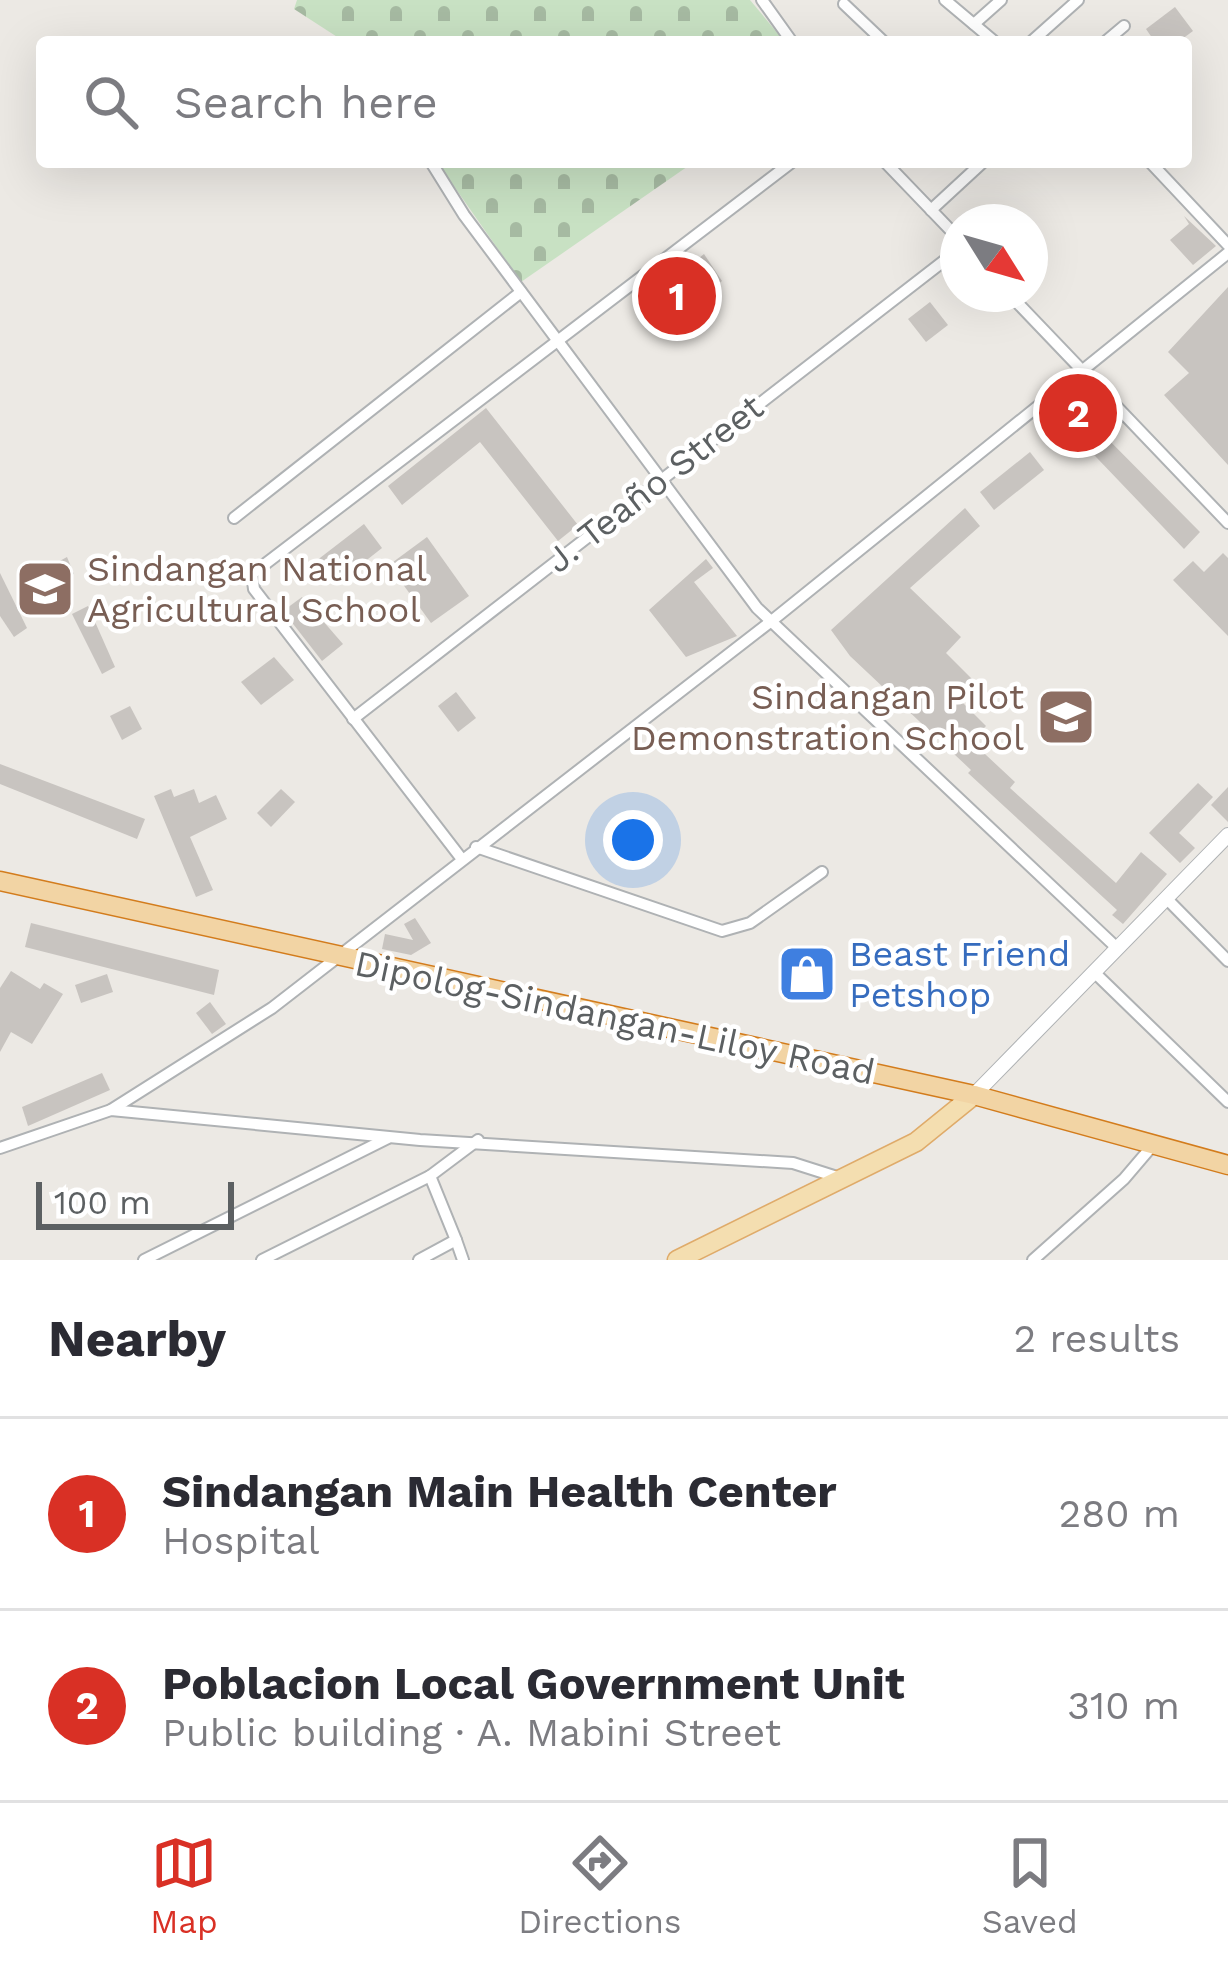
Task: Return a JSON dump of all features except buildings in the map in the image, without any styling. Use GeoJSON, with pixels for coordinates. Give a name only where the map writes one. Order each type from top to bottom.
{"type":"FeatureCollection","features":[{"type":"Feature","properties":{"kind":"highway","name":"Dipolog-Sindangan-Liloy Road"},"geometry":{"type":"LineString","coordinates":[[0,881],[974,1095],[1228,1165]]}},
{"type":"Feature","properties":{"kind":"main road"},"geometry":{"type":"LineString","coordinates":[[677,1260],[916,1142],[974,1095]]}},
{"type":"Feature","properties":{"kind":"street"},"geometry":{"type":"LineString","coordinates":[[762,0],[788,36]]}},
{"type":"Feature","properties":{"kind":"street"},"geometry":{"type":"LineString","coordinates":[[945,0],[988,36]]}},
{"type":"Feature","properties":{"kind":"street"},"geometry":{"type":"LineString","coordinates":[[974,24],[1001,0]]}},
{"type":"Feature","properties":{"kind":"street"},"geometry":{"type":"LineString","coordinates":[[1038,36],[1078,0]]}},
{"type":"Feature","properties":{"kind":"street"},"geometry":{"type":"LineString","coordinates":[[844,4],[878,36]]}},
{"type":"Feature","properties":{"kind":"street"},"geometry":{"type":"LineString","coordinates":[[1112,36],[1124,26]]}},
{"type":"Feature","properties":{"kind":"street"},"geometry":{"type":"LineString","coordinates":[[435,168],[555,339],[757,608],[1117,948]]}},
{"type":"Feature","properties":{"kind":"street"},"geometry":{"type":"LineString","coordinates":[[460,858],[254,589],[252,574],[784,168]]}},
{"type":"Feature","properties":{"kind":"street"},"geometry":{"type":"LineString","coordinates":[[891,168],[940,219]]}},
{"type":"Feature","properties":{"kind":"street"},"geometry":{"type":"LineString","coordinates":[[931,210],[976,168]]}},
{"type":"Feature","properties":{"kind":"street"},"geometry":{"type":"LineString","coordinates":[[0,1148],[111,1110],[256,1020],[1082,375],[1228,249],[1155,168]]}},
{"type":"Feature","properties":{"kind":"street","name":"J. Teaño Street"},"geometry":{"type":"LineString","coordinates":[[353,719],[940,264]]}},
{"type":"Feature","properties":{"kind":"street"},"geometry":{"type":"LineString","coordinates":[[234,518],[521,292]]}},
{"type":"Feature","properties":{"kind":"street"},"geometry":{"type":"LineString","coordinates":[[1025,312],[1082,375],[1225,514]]}},
{"type":"Feature","properties":{"kind":"street"},"geometry":{"type":"LineString","coordinates":[[974,1095],[1228,836]]}},
{"type":"Feature","properties":{"kind":"street"},"geometry":{"type":"LineString","coordinates":[[476,847],[722,931],[750,923],[822,872]]}},
{"type":"Feature","properties":{"kind":"street"},"geometry":{"type":"LineString","coordinates":[[1166,898],[1228,961]]}},
{"type":"Feature","properties":{"kind":"street"},"geometry":{"type":"LineString","coordinates":[[1095,974],[1228,1102]]}},
{"type":"Feature","properties":{"kind":"street"},"geometry":{"type":"LineString","coordinates":[[111,1110],[389,1137],[794,1163],[837,1178]]}},
{"type":"Feature","properties":{"kind":"street"},"geometry":{"type":"LineString","coordinates":[[144,1260],[389,1137]]}},
{"type":"Feature","properties":{"kind":"street"},"geometry":{"type":"LineString","coordinates":[[262,1260],[430,1176],[478,1140]]}},
{"type":"Feature","properties":{"kind":"street"},"geometry":{"type":"LineString","coordinates":[[1033,1260],[1124,1179],[1155,1142]]}},
{"type":"Feature","properties":{"kind":"street"},"geometry":{"type":"LineString","coordinates":[[430,1176],[464,1260]]}},
{"type":"Feature","properties":{"kind":"street"},"geometry":{"type":"LineString","coordinates":[[419,1260],[456,1240]]}},
{"type":"Feature","properties":{"kind":"green space"},"geometry":{"type":"Polygon","coordinates":[[[297,0],[750,0],[780,36],[336,36],[294,9],[297,0]]]}},
{"type":"Feature","properties":{"kind":"green space"},"geometry":{"type":"Polygon","coordinates":[[[441,168],[685,168],[521,282],[441,168]]]}},
{"type":"Feature","properties":{"kind":"place","name":"Sindangan Main Health Center"},"geometry":{"type":"Point","coordinates":[677,296]}},
{"type":"Feature","properties":{"kind":"place","name":"Poblacion Local Government Unit"},"geometry":{"type":"Point","coordinates":[1078,413]}},
{"type":"Feature","properties":{"kind":"place","name":"Sindangan National Agricultural School"},"geometry":{"type":"Point","coordinates":[45,589]}},
{"type":"Feature","properties":{"kind":"place","name":"Sindangan Pilot Demonstration School"},"geometry":{"type":"Point","coordinates":[1066,717]}},
{"type":"Feature","properties":{"kind":"place","name":"Beast Friend Petshop"},"geometry":{"type":"Point","coordinates":[807,974]}}]}
